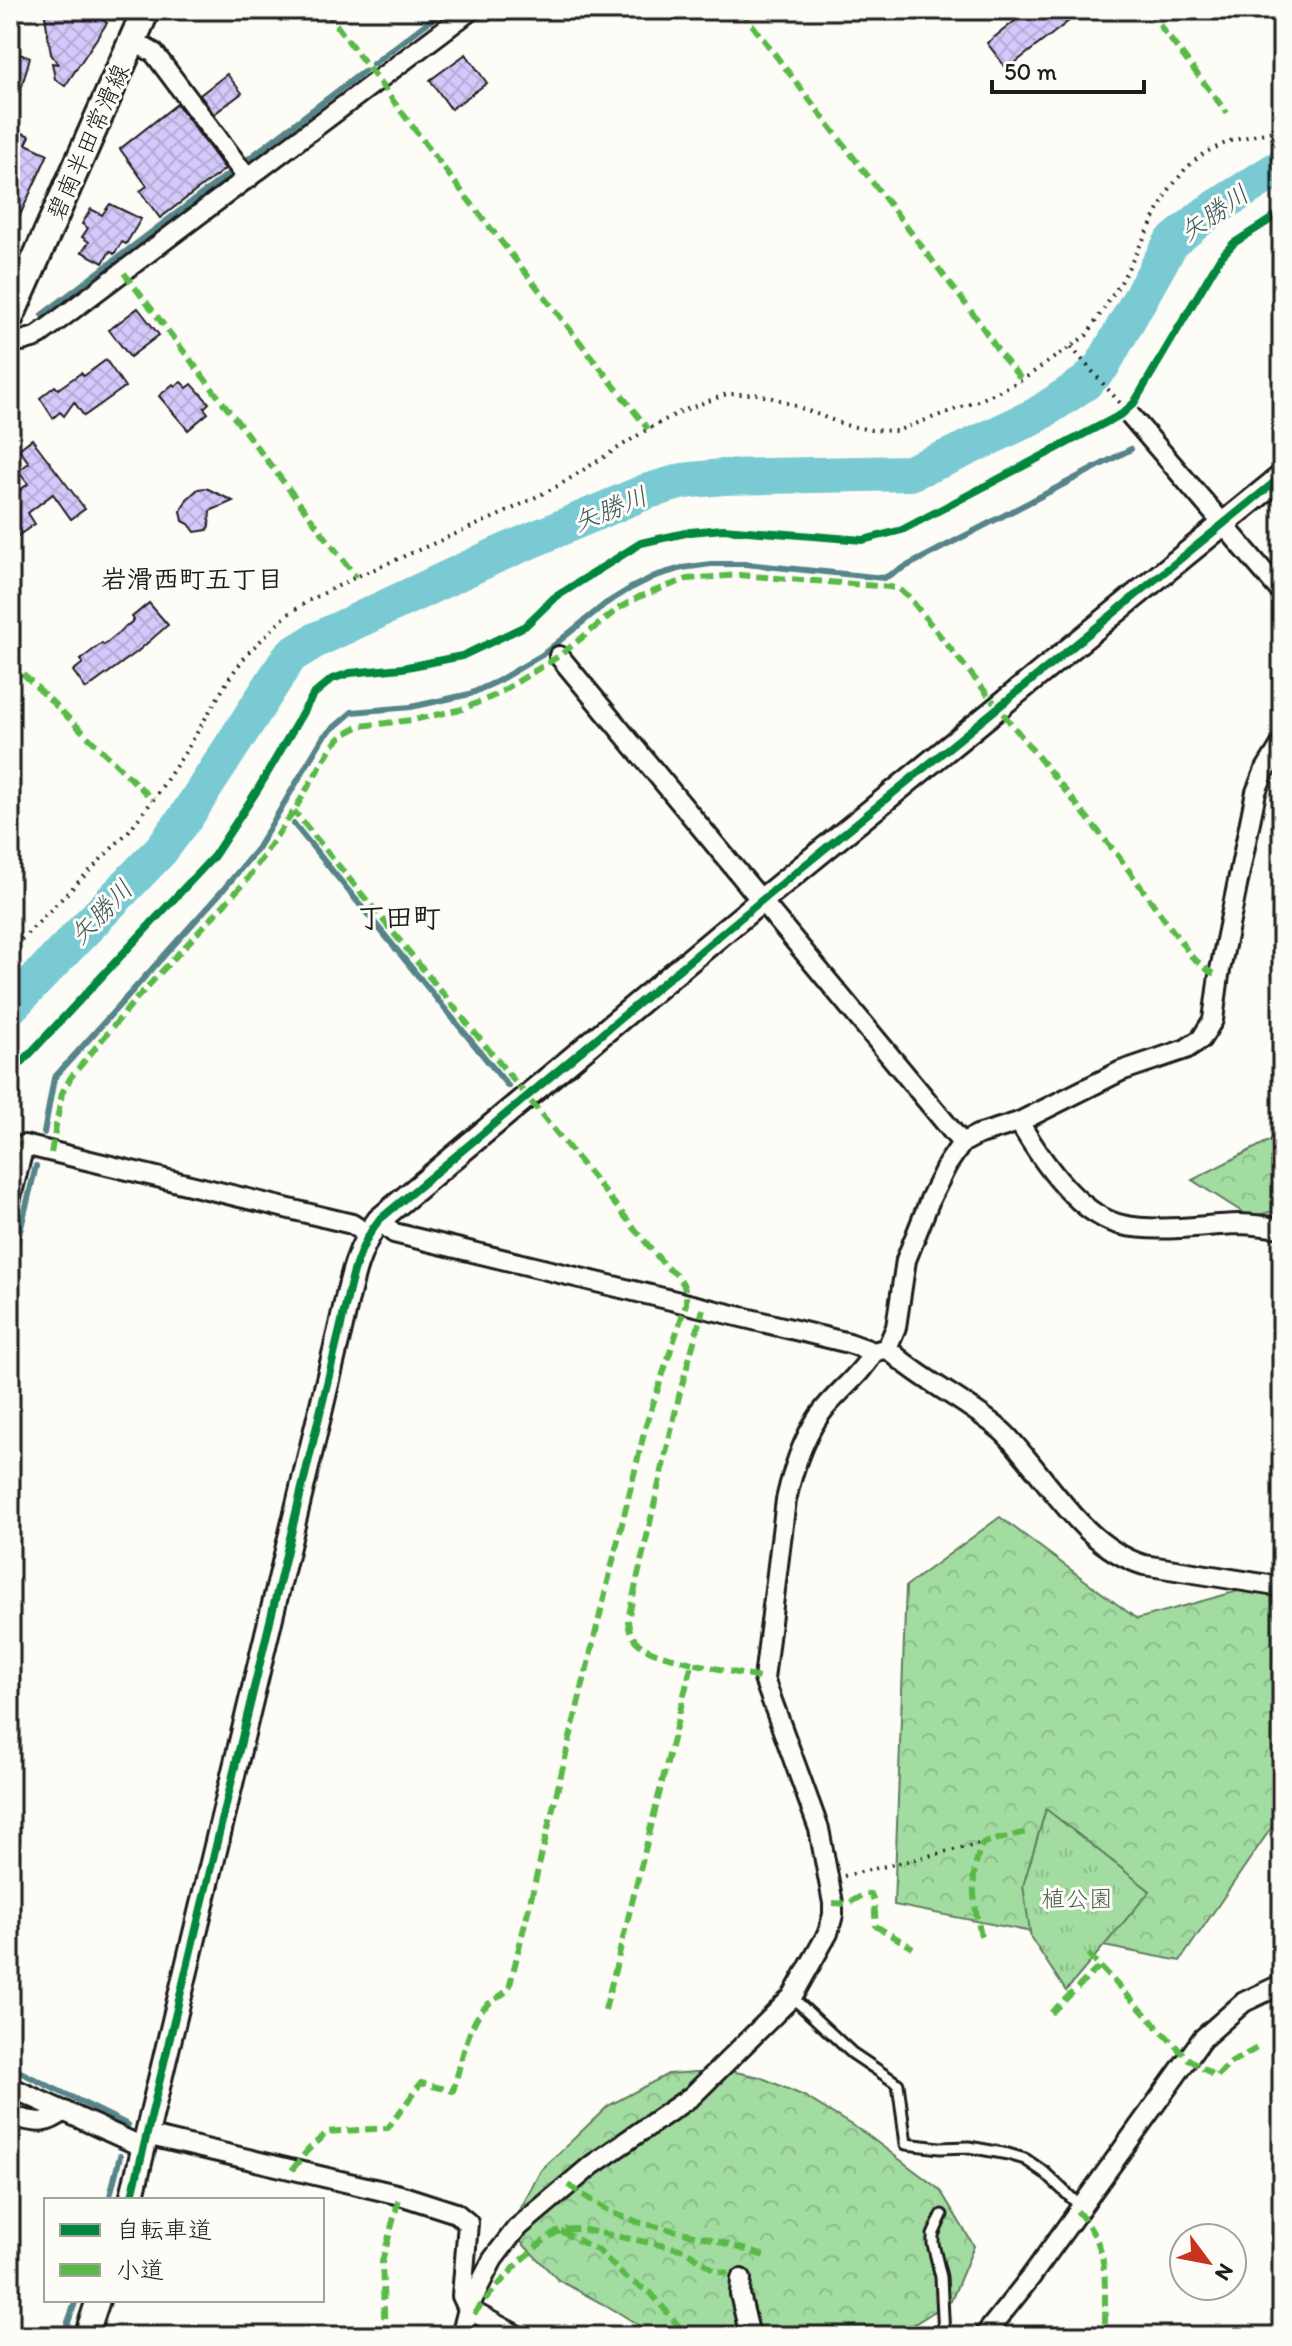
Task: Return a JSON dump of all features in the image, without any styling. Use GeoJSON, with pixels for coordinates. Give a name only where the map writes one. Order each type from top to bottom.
{"type":"FeatureCollection","features":[{"type":"Feature","properties":{"kind":"main road","name":"碧南半田常滑線"},"geometry":{"type":"LineString","coordinates":[[10,317],[146,10]]}},
{"type":"Feature","properties":{"kind":"street"},"geometry":{"type":"LineString","coordinates":[[10,340],[36,337],[471,10]]}},
{"type":"Feature","properties":{"kind":"street"},"geometry":{"type":"LineString","coordinates":[[133,41],[154,53],[248,179]]}},
{"type":"Feature","properties":{"kind":"street"},"geometry":{"type":"LineString","coordinates":[[1130,415],[1282,593]]}},
{"type":"Feature","properties":{"kind":"street"},"geometry":{"type":"LineString","coordinates":[[131,2198],[335,1353],[358,1261],[373,1227],[762,900],[1282,476]]}},
{"type":"Feature","properties":{"kind":"street"},"geometry":{"type":"LineString","coordinates":[[559,656],[962,1143]]}},
{"type":"Feature","properties":{"kind":"street"},"geometry":{"type":"LineString","coordinates":[[461,2336],[468,2309],[493,2259],[516,2229],[592,2165],[692,2096],[792,1997],[828,1933],[833,1915],[830,1880],[819,1829],[764,1679],[786,1500],[805,1441],[823,1410],[880,1350],[896,1327],[906,1260],[931,1197],[962,1143],[1019,1122],[1121,1071],[1186,1049],[1201,1039],[1213,1020],[1219,975],[1256,792],[1282,743]]}},
{"type":"Feature","properties":{"kind":"street"},"geometry":{"type":"LineString","coordinates":[[1019,1122],[1035,1150],[1069,1191],[1093,1211],[1119,1224],[1148,1228],[1244,1224],[1282,1228]]}},
{"type":"Feature","properties":{"kind":"street"},"geometry":{"type":"LineString","coordinates":[[10,1201],[24,1145],[880,1350],[1006,1434],[1088,1532],[1109,1549],[1144,1565],[1282,1587]]}},
{"type":"Feature","properties":{"kind":"street"},"geometry":{"type":"LineString","coordinates":[[984,2336],[1030,2278],[1202,2039],[1244,2002],[1282,1984]]}},
{"type":"Feature","properties":{"kind":"street"},"geometry":{"type":"LineString","coordinates":[[10,2087],[144,2141],[400,2195],[456,2213],[468,2223],[462,2296],[468,2309],[518,2336]]}},
{"type":"Feature","properties":{"kind":"street"},"geometry":{"type":"LineString","coordinates":[[10,2116],[43,2123],[64,2111]]}},
{"type":"Feature","properties":{"kind":"street"},"geometry":{"type":"LineString","coordinates":[[741,2279],[740,2294],[750,2336]]}},
{"type":"Feature","properties":{"kind":"street"},"geometry":{"type":"LineString","coordinates":[[86,2336],[97,2302]]}},
{"type":"Feature","properties":{"kind":"lane"},"geometry":{"type":"LineString","coordinates":[[792,1997],[852,2053],[898,2084],[906,2144],[969,2147],[1025,2159],[1044,2172],[1081,2207]]}},
{"type":"Feature","properties":{"kind":"lane"},"geometry":{"type":"LineString","coordinates":[[942,2215],[933,2235],[933,2244],[941,2277],[944,2336]]}},
{"type":"Feature","properties":{"kind":"path"},"geometry":{"type":"LineString","coordinates":[[10,951],[128,832],[186,751],[247,654],[287,615],[308,601],[504,513],[558,486],[682,411],[727,394],[756,394],[845,425],[896,431],[989,396],[1022,380],[1087,335],[1169,190],[1186,168],[1204,153],[1230,141],[1282,129]]}},
{"type":"Feature","properties":{"kind":"path"},"geometry":{"type":"LineString","coordinates":[[1071,347],[1130,415]]}},
{"type":"Feature","properties":{"kind":"path"},"geometry":{"type":"LineString","coordinates":[[830,1880],[983,1843]]}},
{"type":"Feature","properties":{"kind":"green space"},"geometry":{"type":"Polygon","coordinates":[[[1282,1134],[1282,1209],[1250,1217],[1192,1180],[1282,1134]]]}},
{"type":"Feature","properties":{"kind":"green space"},"geometry":{"type":"Polygon","coordinates":[[[1000,1517],[1137,1619],[1282,1579],[1282,1812],[1180,1961],[894,1905],[906,1586],[1000,1517]]]}},
{"type":"Feature","properties":{"kind":"green space","name":"植公園"},"geometry":{"type":"Polygon","coordinates":[[[1046,1809],[1150,1891],[1066,1991],[1031,1938],[1023,1886],[1046,1809]]]}},
{"type":"Feature","properties":{"kind":"green space"},"geometry":{"type":"Polygon","coordinates":[[[725,2070],[760,2077],[804,2096],[866,2134],[940,2190],[974,2246],[951,2301],[895,2336],[656,2336],[558,2280],[518,2239],[520,2210],[541,2170],[608,2106],[668,2074],[725,2070]]]}},
{"type":"Feature","properties":{"kind":"building"},"geometry":{"type":"Polygon","coordinates":[[[44,10],[89,10],[107,23],[65,86],[55,79],[52,63],[58,64],[51,54],[44,10]]]}},
{"type":"Feature","properties":{"kind":"building"},"geometry":{"type":"Polygon","coordinates":[[[1029,10],[1083,10],[1007,69],[987,43],[1029,10]]]}},
{"type":"Feature","properties":{"kind":"building"},"geometry":{"type":"Polygon","coordinates":[[[10,52],[30,57],[15,111],[10,110],[10,52]]]}},
{"type":"Feature","properties":{"kind":"building"},"geometry":{"type":"Polygon","coordinates":[[[466,54],[487,83],[451,109],[430,80],[466,54]]]}},
{"type":"Feature","properties":{"kind":"building"},"geometry":{"type":"Polygon","coordinates":[[[227,74],[242,93],[214,114],[200,95],[227,74]]]}},
{"type":"Feature","properties":{"kind":"building"},"geometry":{"type":"Polygon","coordinates":[[[177,104],[225,169],[160,218],[140,191],[147,186],[120,149],[177,104]]]}},
{"type":"Feature","properties":{"kind":"building"},"geometry":{"type":"Polygon","coordinates":[[[15,130],[30,136],[26,144],[48,154],[10,237],[10,137],[15,130]]]}},
{"type":"Feature","properties":{"kind":"building"},"geometry":{"type":"Polygon","coordinates":[[[110,204],[141,219],[126,244],[122,242],[114,254],[110,251],[103,263],[82,252],[89,242],[82,237],[88,228],[82,224],[91,209],[102,215],[110,204]]]}},
{"type":"Feature","properties":{"kind":"building"},"geometry":{"type":"Polygon","coordinates":[[[138,308],[159,335],[130,357],[109,330],[138,308]]]}},
{"type":"Feature","properties":{"kind":"building"},"geometry":{"type":"Polygon","coordinates":[[[106,360],[125,387],[84,416],[74,402],[64,416],[60,412],[53,418],[40,398],[55,386],[58,389],[81,373],[84,376],[106,360]]]}},
{"type":"Feature","properties":{"kind":"building"},"geometry":{"type":"Polygon","coordinates":[[[181,382],[187,388],[192,384],[209,403],[204,408],[208,413],[188,430],[159,396],[173,384],[175,386],[181,382]]]}},
{"type":"Feature","properties":{"kind":"building"},"geometry":{"type":"Polygon","coordinates":[[[32,439],[85,509],[71,519],[53,494],[28,513],[35,524],[10,541],[10,488],[14,494],[28,484],[18,471],[29,463],[19,449],[32,439]]]}},
{"type":"Feature","properties":{"kind":"building"},"geometry":{"type":"Polygon","coordinates":[[[206,488],[233,501],[210,511],[207,530],[195,532],[183,521],[181,511],[187,499],[198,489],[206,488]]]}},
{"type":"Feature","properties":{"kind":"building"},"geometry":{"type":"Polygon","coordinates":[[[149,603],[168,625],[86,689],[73,671],[83,663],[80,660],[102,643],[104,645],[149,603]]]}},
{"type":"Feature","properties":{"kind":"waterway"},"geometry":{"type":"LineString","coordinates":[[373,64],[444,10]]}},
{"type":"Feature","properties":{"kind":"waterway"},"geometry":{"type":"LineString","coordinates":[[247,160],[364,71]]}},
{"type":"Feature","properties":{"kind":"waterway","name":"矢勝川"},"geometry":{"type":"LineString","coordinates":[[10,1007],[161,850],[186,817],[290,656],[316,640],[497,555],[645,492],[683,481],[722,477],[909,473],[1037,415],[1085,383],[1102,366],[1171,243],[1206,214],[1282,166]]}},
{"type":"Feature","properties":{"kind":"waterway"},"geometry":{"type":"LineString","coordinates":[[42,315],[230,173]]}},
{"type":"Feature","properties":{"kind":"waterway"},"geometry":{"type":"LineString","coordinates":[[10,401],[18,412],[10,431]]}},
{"type":"Feature","properties":{"kind":"waterway"},"geometry":{"type":"LineString","coordinates":[[44,1133],[54,1078],[257,849],[324,736],[352,712],[411,707],[470,694],[542,655],[605,604],[631,588],[655,576],[682,568],[745,564],[884,578],[1131,449]]}},
{"type":"Feature","properties":{"kind":"waterway"},"geometry":{"type":"LineString","coordinates":[[294,824],[508,1086]]}},
{"type":"Feature","properties":{"kind":"waterway"},"geometry":{"type":"LineString","coordinates":[[10,1272],[36,1166]]}},
{"type":"Feature","properties":{"kind":"waterway"},"geometry":{"type":"LineString","coordinates":[[10,2067],[128,2125]]}},
{"type":"Feature","properties":{"kind":"waterway"},"geometry":{"type":"LineString","coordinates":[[110,2198],[120,2156]]}},
{"type":"Feature","properties":{"kind":"waterway"},"geometry":{"type":"LineString","coordinates":[[63,2336],[75,2302]]}},
{"type":"Feature","properties":{"kind":"marked path"},"geometry":{"type":"LineString","coordinates":[[325,10],[449,175],[648,429]]}},
{"type":"Feature","properties":{"kind":"marked path"},"geometry":{"type":"LineString","coordinates":[[741,10],[1022,380]]}},
{"type":"Feature","properties":{"kind":"marked path"},"geometry":{"type":"LineString","coordinates":[[1148,10],[1227,113]]}},
{"type":"Feature","properties":{"kind":"marked path"},"geometry":{"type":"LineString","coordinates":[[124,273],[356,577]]}},
{"type":"Feature","properties":{"kind":"marked path"},"geometry":{"type":"LineString","coordinates":[[51,1153],[62,1093],[71,1077],[136,999],[246,881],[294,811],[332,746],[343,735],[360,726],[413,720],[463,709],[496,695],[559,656],[619,608],[641,596],[687,579],[739,575],[890,587],[908,596],[1119,857],[1192,957],[1210,972],[1219,975]]}},
{"type":"Feature","properties":{"kind":"marked path"},"geometry":{"type":"LineString","coordinates":[[10,661],[153,800]]}},
{"type":"Feature","properties":{"kind":"marked path"},"geometry":{"type":"LineString","coordinates":[[292,2170],[327,2132],[388,2128],[421,2083],[453,2091],[478,2016],[509,1989],[646,1425],[686,1304],[680,1278],[666,1267],[294,811]]}},
{"type":"Feature","properties":{"kind":"marked path"},"geometry":{"type":"LineString","coordinates":[[10,1142],[24,1145]]}},
{"type":"Feature","properties":{"kind":"marked path"},"geometry":{"type":"LineString","coordinates":[[692,1663],[660,1655],[641,1646],[634,1639],[628,1619],[680,1392],[703,1309]]}},
{"type":"Feature","properties":{"kind":"marked path"},"geometry":{"type":"LineString","coordinates":[[605,2010],[692,1663],[764,1679]]}},
{"type":"Feature","properties":{"kind":"marked path"},"geometry":{"type":"LineString","coordinates":[[981,1936],[974,1877],[978,1854],[983,1843],[1026,1832]]}},
{"type":"Feature","properties":{"kind":"marked path"},"geometry":{"type":"LineString","coordinates":[[833,1903],[847,1904],[871,1894],[876,1926],[913,1948]]}},
{"type":"Feature","properties":{"kind":"marked path"},"geometry":{"type":"LineString","coordinates":[[1088,1954],[1187,2058],[1216,2077],[1232,2062],[1259,2047]]}},
{"type":"Feature","properties":{"kind":"marked path"},"geometry":{"type":"LineString","coordinates":[[1051,2013],[1100,1966]]}},
{"type":"Feature","properties":{"kind":"marked path"},"geometry":{"type":"LineString","coordinates":[[568,2185],[612,2213],[768,2257]]}},
{"type":"Feature","properties":{"kind":"marked path"},"geometry":{"type":"LineString","coordinates":[[385,2336],[382,2262],[400,2195]]}},
{"type":"Feature","properties":{"kind":"marked path"},"geometry":{"type":"LineString","coordinates":[[1077,2211],[1101,2252],[1105,2285],[1103,2336]]}},
{"type":"Feature","properties":{"kind":"marked path"},"geometry":{"type":"LineString","coordinates":[[474,2314],[528,2255],[562,2230],[581,2229],[685,2250],[716,2271],[728,2273]]}},
{"type":"Feature","properties":{"kind":"marked path"},"geometry":{"type":"LineString","coordinates":[[561,2231],[599,2251],[626,2278],[651,2293],[687,2336]]}},
{"type":"Feature","properties":{"kind":"cycle path"},"geometry":{"type":"LineString","coordinates":[[10,1075],[214,856],[313,695],[332,679],[350,673],[402,668],[462,656],[525,626],[554,598],[641,543],[690,532],[723,529],[863,540],[902,530],[1122,414],[1134,403],[1220,258],[1234,243],[1282,212]]}},
{"type":"Feature","properties":{"kind":"cycle path"},"geometry":{"type":"LineString","coordinates":[[131,2198],[349,1292],[357,1261],[370,1233],[379,1220],[762,900],[1282,476]]}},
{"type":"Feature","properties":{"kind":"district","name":"岩滑西町五丁目"},"geometry":{"type":"Point","coordinates":[192,579]}},
{"type":"Feature","properties":{"kind":"district","name":"丁田町"},"geometry":{"type":"Point","coordinates":[399,917]}}]}
